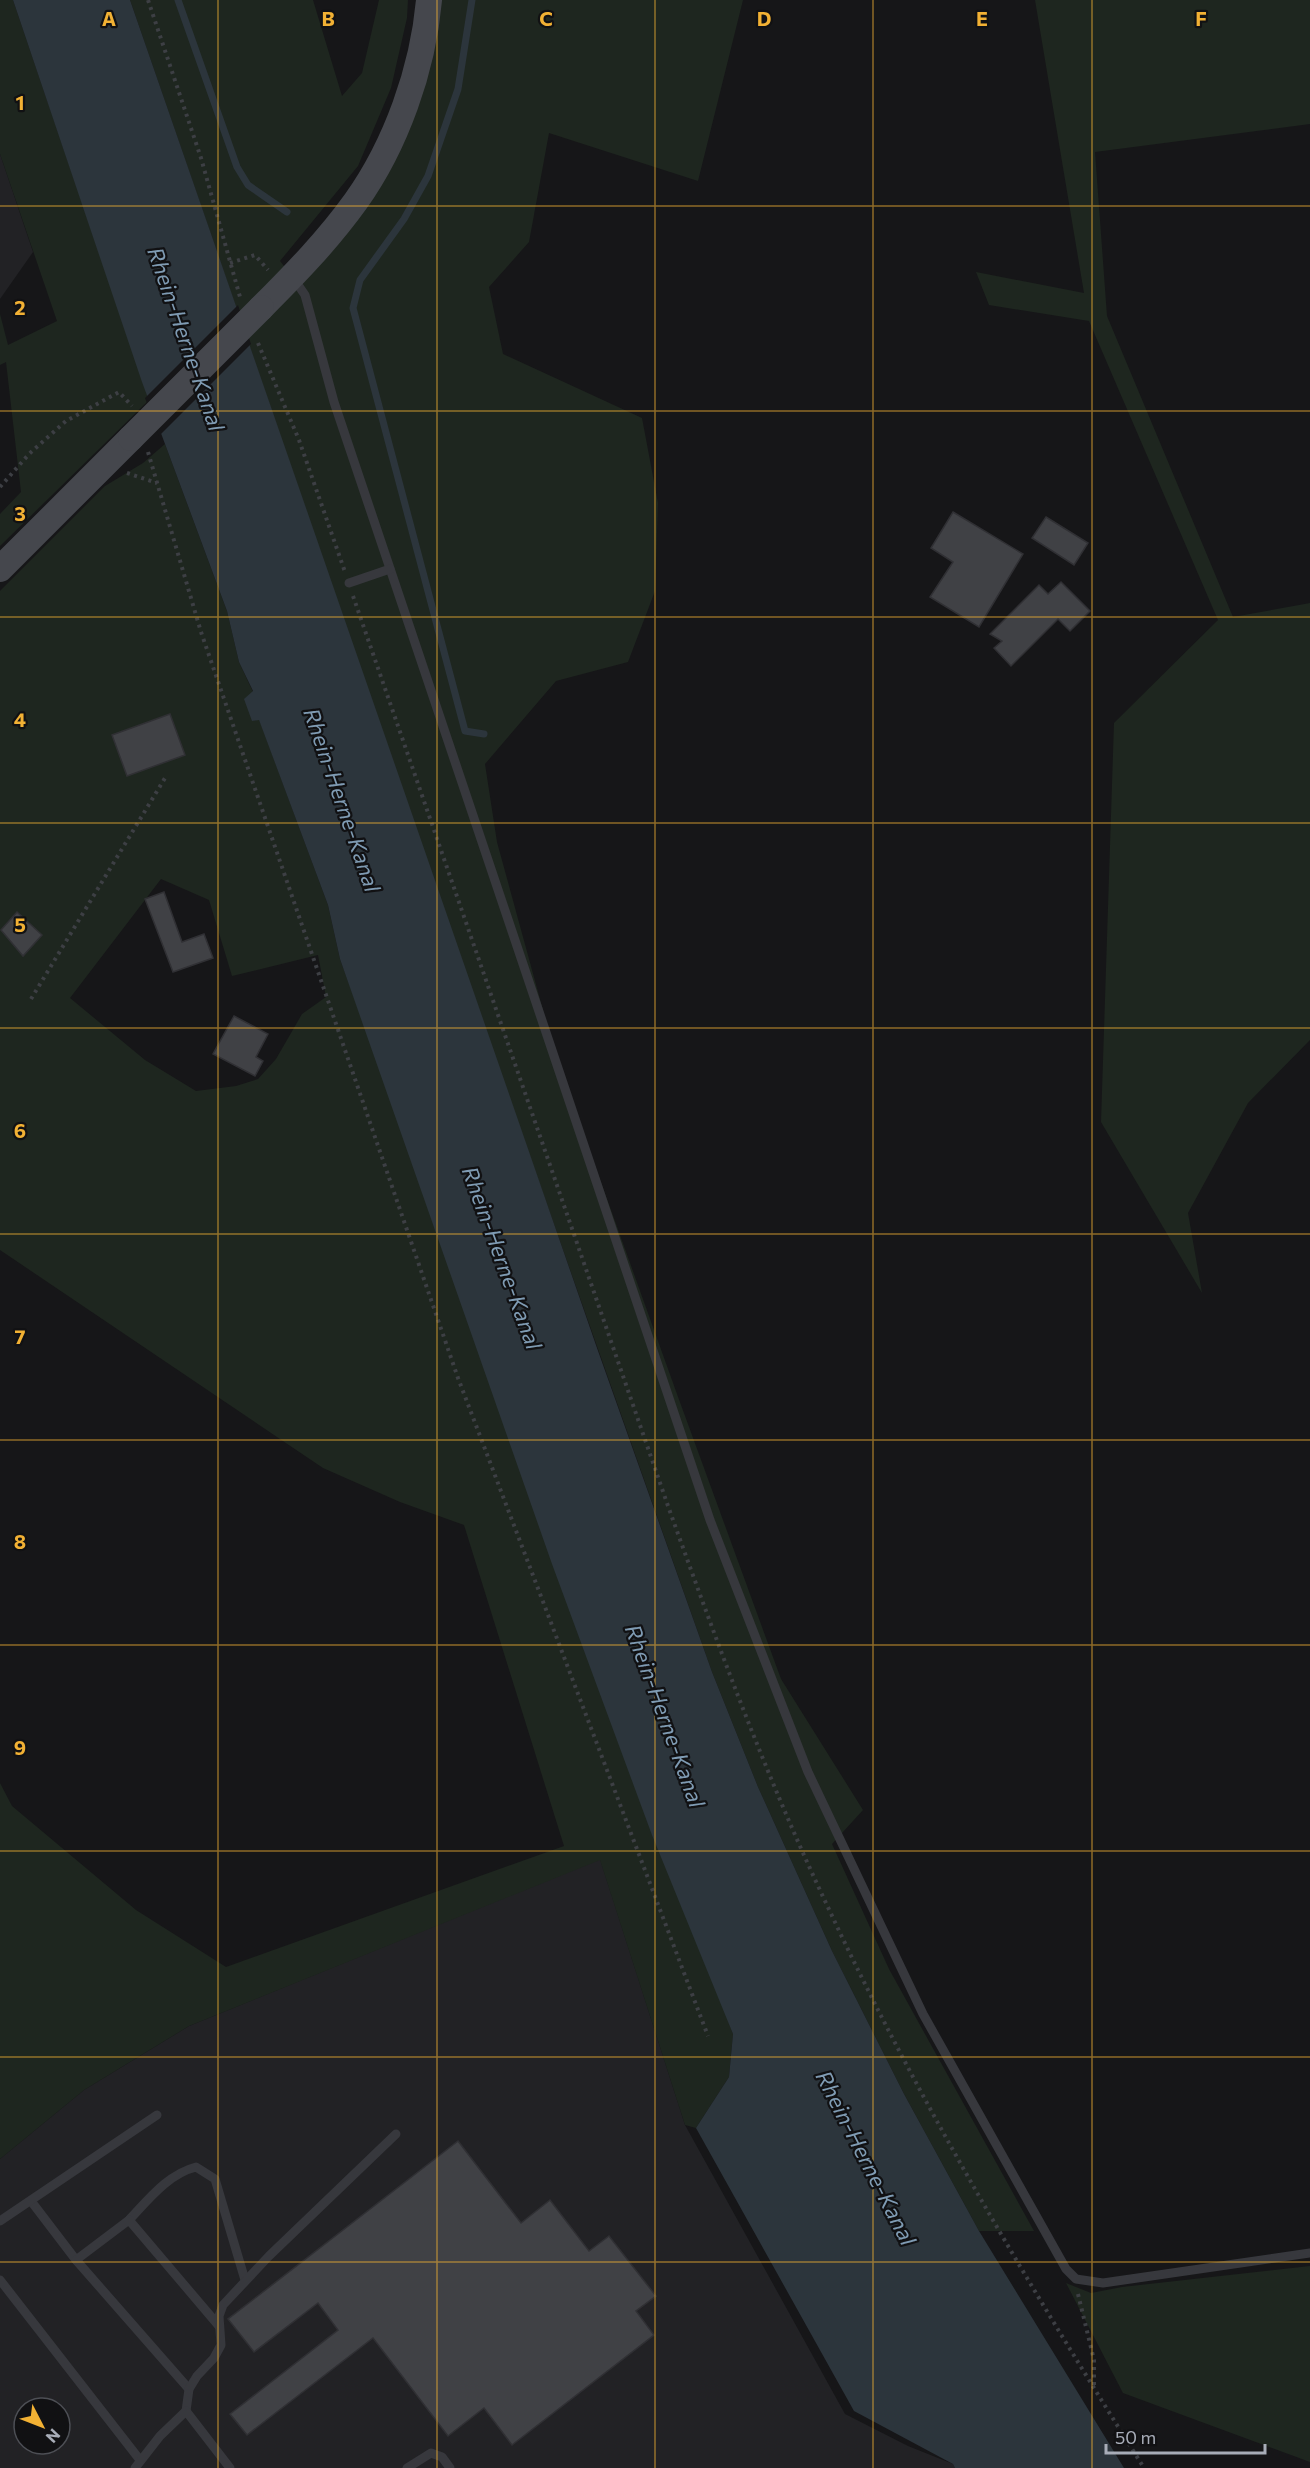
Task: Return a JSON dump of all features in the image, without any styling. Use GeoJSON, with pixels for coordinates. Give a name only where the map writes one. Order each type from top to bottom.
{"type":"FeatureCollection","features":[{"type":"Feature","properties":{"kind":"main road"},"geometry":{"type":"LineString","coordinates":[[0,569],[104,466],[138,442],[281,274],[335,229],[375,171],[395,128],[420,58],[429,0]]}},
{"type":"Feature","properties":{"kind":"lane"},"geometry":{"type":"LineString","coordinates":[[281,274],[305,296],[334,402],[710,1520],[808,1772],[923,2014],[1066,2269],[1076,2279],[1103,2283],[1310,2253]]}},
{"type":"Feature","properties":{"kind":"lane"},"geometry":{"type":"LineString","coordinates":[[349,583],[390,569]]}},
{"type":"Feature","properties":{"kind":"lane"},"geometry":{"type":"LineString","coordinates":[[0,2221],[157,2115]]}},
{"type":"Feature","properties":{"kind":"lane"},"geometry":{"type":"LineString","coordinates":[[0,2280],[138,2464],[160,2436],[186,2411],[189,2389],[221,2345],[219,2316],[223,2305],[244,2280],[396,2134]]}},
{"type":"Feature","properties":{"kind":"lane"},"geometry":{"type":"LineString","coordinates":[[76,2260],[129,2220],[170,2180],[184,2170],[196,2168],[215,2179],[244,2280]]}},
{"type":"Feature","properties":{"kind":"lane"},"geometry":{"type":"LineString","coordinates":[[31,2201],[76,2260],[189,2389]]}},
{"type":"Feature","properties":{"kind":"lane"},"geometry":{"type":"LineString","coordinates":[[129,2220],[219,2326]]}},
{"type":"Feature","properties":{"kind":"lane"},"geometry":{"type":"LineString","coordinates":[[186,2411],[230,2468]]}},
{"type":"Feature","properties":{"kind":"lane"},"geometry":{"type":"LineString","coordinates":[[407,2468],[431,2453],[442,2457],[450,2468]]}},
{"type":"Feature","properties":{"kind":"path"},"geometry":{"type":"LineString","coordinates":[[148,0],[201,158],[230,263],[252,306]]}},
{"type":"Feature","properties":{"kind":"path"},"geometry":{"type":"LineString","coordinates":[[230,263],[255,255],[281,274]]}},
{"type":"Feature","properties":{"kind":"path"},"geometry":{"type":"LineString","coordinates":[[255,336],[299,440],[672,1517],[720,1650],[773,1783],[826,1903],[933,2117],[1006,2247],[1144,2468]]}},
{"type":"Feature","properties":{"kind":"path"},"geometry":{"type":"LineString","coordinates":[[0,487],[30,454],[66,421],[119,392],[135,410]]}},
{"type":"Feature","properties":{"kind":"path"},"geometry":{"type":"LineString","coordinates":[[138,442],[201,632],[458,1378],[708,2036]]}},
{"type":"Feature","properties":{"kind":"path"},"geometry":{"type":"LineString","coordinates":[[31,999],[165,778]]}},
{"type":"Feature","properties":{"kind":"path"},"geometry":{"type":"LineString","coordinates":[[1076,2279],[1094,2360],[1094,2388]]}},
{"type":"Feature","properties":{"kind":"shaded area"},"geometry":{"type":"Polygon","coordinates":[[[0,0],[13,0],[149,400],[0,546],[0,514],[21,492],[6,362],[0,365],[0,314],[8,345],[57,321],[0,154],[0,0]]]}},
{"type":"Feature","properties":{"kind":"shaded area"},"geometry":{"type":"Polygon","coordinates":[[[130,0],[313,0],[342,96],[362,73],[379,0],[408,0],[407,18],[391,88],[358,166],[280,261],[292,276],[357,200],[440,0],[743,0],[698,181],[549,133],[529,242],[489,287],[503,354],[642,418],[658,503],[655,591],[628,662],[556,681],[485,764],[497,842],[555,1054],[677,1394],[781,1679],[863,1810],[832,1844],[889,1969],[1034,2231],[979,2231],[904,2094],[832,1951],[758,1787],[712,1672],[484,1026],[130,0]]]}},
{"type":"Feature","properties":{"kind":"shaded area"},"geometry":{"type":"Polygon","coordinates":[[[1035,0],[1310,0],[1310,124],[1095,152],[1107,316],[1233,617],[1310,603],[1310,1040],[1248,1103],[1188,1213],[1202,1293],[1101,1122],[1114,723],[1218,620],[1089,321],[989,305],[976,272],[1084,293],[1035,0]]]}},
{"type":"Feature","properties":{"kind":"shaded area"},"geometry":{"type":"Polygon","coordinates":[[[0,154],[33,252],[0,299],[0,154]]]}},
{"type":"Feature","properties":{"kind":"shaded area"},"geometry":{"type":"Polygon","coordinates":[[[165,444],[227,611],[239,662],[253,692],[253,721],[259,719],[328,905],[340,959],[733,2034],[729,2077],[696,2128],[685,2125],[600,1860],[189,2026],[84,2090],[0,2159],[0,1783],[12,1806],[136,1910],[226,1967],[564,1846],[464,1525],[400,1502],[323,1468],[0,1250],[0,591],[105,486],[143,463],[165,444]],[[161,879],[70,998],[145,1060],[196,1091],[236,1086],[258,1079],[276,1059],[302,1014],[326,997],[318,955],[232,976],[209,900],[161,879]]]}},
{"type":"Feature","properties":{"kind":"shaded area"},"geometry":{"type":"Polygon","coordinates":[[[600,1859],[685,2125],[845,2414],[908,2446],[953,2464],[955,2468],[0,2468],[0,2159],[84,2090],[189,2026],[600,1859]]]}},
{"type":"Feature","properties":{"kind":"shaded area"},"geometry":{"type":"Polygon","coordinates":[[[1310,2266],[1310,2462],[1123,2393],[1066,2283],[1091,2293],[1122,2287],[1310,2266]]]}},
{"type":"Feature","properties":{"kind":"water","name":"Rhein-Herne-Kanal"},"geometry":{"type":"Polygon","coordinates":[[[13,0],[130,0],[597,1348],[712,1672],[758,1787],[832,1951],[904,2094],[979,2231],[1124,2468],[955,2468],[953,2464],[854,2411],[696,2128],[729,2077],[733,2034],[652,1835],[552,1564],[340,959],[328,905],[259,720],[252,721],[244,699],[253,691],[239,662],[227,611],[142,382],[13,0]]]}},
{"type":"Feature","properties":{"kind":"pier"},"geometry":{"type":"Polygon","coordinates":[[[238,305],[251,344],[159,436],[145,398],[238,305]]]}},
{"type":"Feature","properties":{"kind":"building"},"geometry":{"type":"Polygon","coordinates":[[[953,512],[1023,554],[979,627],[930,597],[953,562],[931,548],[953,512]]]}},
{"type":"Feature","properties":{"kind":"building"},"geometry":{"type":"Polygon","coordinates":[[[1046,517],[1088,543],[1074,565],[1032,538],[1046,517]]]}},
{"type":"Feature","properties":{"kind":"building"},"geometry":{"type":"Polygon","coordinates":[[[1061,582],[1090,611],[1070,631],[1058,619],[1011,666],[994,648],[1002,641],[990,634],[1039,585],[1048,594],[1061,582]]]}},
{"type":"Feature","properties":{"kind":"building"},"geometry":{"type":"Polygon","coordinates":[[[170,714],[185,755],[127,776],[112,735],[170,714]]]}},
{"type":"Feature","properties":{"kind":"building"},"geometry":{"type":"Polygon","coordinates":[[[164,892],[182,942],[204,934],[213,958],[173,972],[145,899],[164,892]]]}},
{"type":"Feature","properties":{"kind":"building"},"geometry":{"type":"Polygon","coordinates":[[[17,912],[42,935],[23,956],[1,930],[17,912]]]}},
{"type":"Feature","properties":{"kind":"building"},"geometry":{"type":"Polygon","coordinates":[[[234,1016],[268,1034],[256,1057],[263,1061],[255,1076],[213,1054],[234,1016]]]}},
{"type":"Feature","properties":{"kind":"building"},"geometry":{"type":"Polygon","coordinates":[[[458,2141],[521,2223],[550,2200],[589,2251],[609,2236],[656,2296],[636,2311],[654,2335],[512,2445],[484,2408],[448,2436],[373,2338],[247,2435],[230,2414],[338,2330],[318,2303],[254,2352],[228,2319],[458,2141]]]}},
{"type":"Feature","properties":{"kind":"waterway"},"geometry":{"type":"LineString","coordinates":[[178,0],[237,167],[248,185],[287,212]]}},
{"type":"Feature","properties":{"kind":"waterway"},"geometry":{"type":"LineString","coordinates":[[472,0],[458,89],[428,176],[404,219],[360,280],[353,308],[465,731],[484,734]]}}]}
